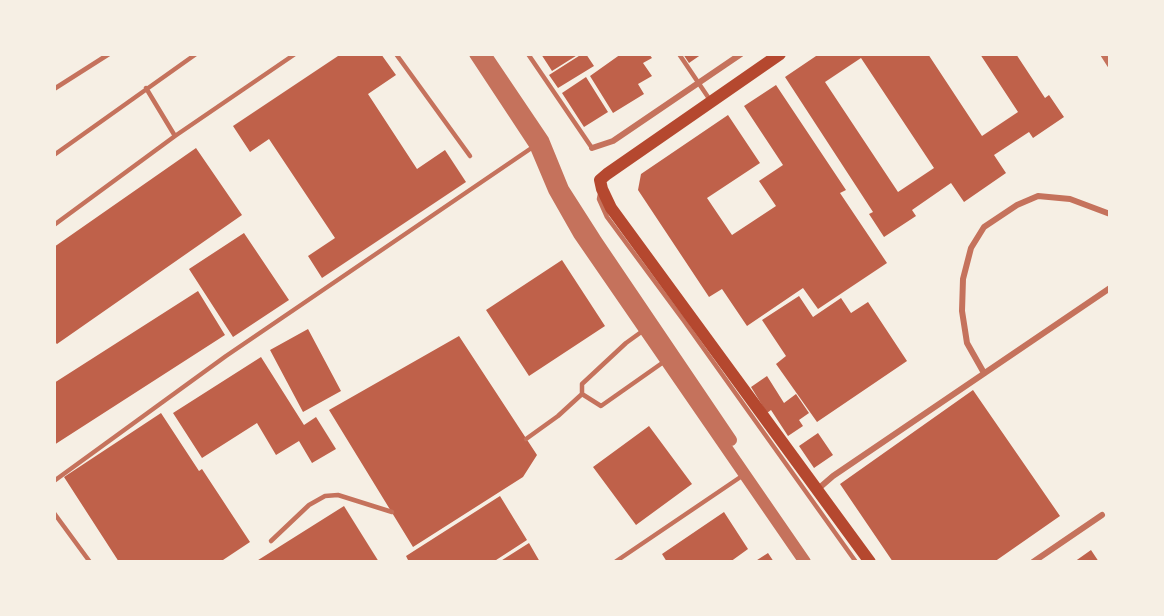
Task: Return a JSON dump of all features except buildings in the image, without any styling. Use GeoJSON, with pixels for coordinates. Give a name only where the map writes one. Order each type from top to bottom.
{"type":"FeatureCollection","features":[{"type":"Feature","properties":{"kind":"main road"},"geometry":{"type":"LineString","coordinates":[[780,54],[600,180],[611,208],[870,562]]}},
{"type":"Feature","properties":{"kind":"street"},"geometry":{"type":"LineString","coordinates":[[475,54],[535,145],[554,190],[579,234],[805,562]]}},
{"type":"Feature","properties":{"kind":"street"},"geometry":{"type":"LineString","coordinates":[[485,54],[543,140],[564,189],[594,239],[813,562]]}},
{"type":"Feature","properties":{"kind":"street"},"geometry":{"type":"LineString","coordinates":[[592,148],[613,141],[741,54]]}},
{"type":"Feature","properties":{"kind":"street"},"geometry":{"type":"LineString","coordinates":[[1102,54],[1110,65]]}},
{"type":"Feature","properties":{"kind":"street"},"geometry":{"type":"LineString","coordinates":[[984,373],[967,343],[961,311],[963,279],[971,248],[984,227],[1017,205],[1038,196],[1070,199],[1110,214]]}},
{"type":"Feature","properties":{"kind":"street"},"geometry":{"type":"LineString","coordinates":[[818,489],[833,476],[1110,288]]}},
{"type":"Feature","properties":{"kind":"street"},"geometry":{"type":"LineString","coordinates":[[1033,562],[1102,515]]}},
{"type":"Feature","properties":{"kind":"lane"},"geometry":{"type":"LineString","coordinates":[[54,89],[109,54]]}},
{"type":"Feature","properties":{"kind":"lane"},"geometry":{"type":"LineString","coordinates":[[54,155],[196,54]]}},
{"type":"Feature","properties":{"kind":"lane"},"geometry":{"type":"LineString","coordinates":[[54,225],[175,136],[295,54]]}},
{"type":"Feature","properties":{"kind":"lane"},"geometry":{"type":"LineString","coordinates":[[396,54],[470,156]]}},
{"type":"Feature","properties":{"kind":"lane"},"geometry":{"type":"LineString","coordinates":[[528,54],[592,148]]}},
{"type":"Feature","properties":{"kind":"lane"},"geometry":{"type":"LineString","coordinates":[[679,54],[711,102]]}},
{"type":"Feature","properties":{"kind":"lane"},"geometry":{"type":"LineString","coordinates":[[146,88],[175,136]]}},
{"type":"Feature","properties":{"kind":"lane"},"geometry":{"type":"LineString","coordinates":[[54,481],[226,356],[535,145]]}},
{"type":"Feature","properties":{"kind":"lane"},"geometry":{"type":"LineString","coordinates":[[602,188],[599,199],[607,217],[856,562]]}},
{"type":"Feature","properties":{"kind":"lane"},"geometry":{"type":"LineString","coordinates":[[526,439],[558,416],[582,394],[582,384],[645,329]]}},
{"type":"Feature","properties":{"kind":"lane"},"geometry":{"type":"LineString","coordinates":[[582,394],[601,406],[666,360]]}},
{"type":"Feature","properties":{"kind":"lane"},"geometry":{"type":"LineString","coordinates":[[615,562],[745,474]]}},
{"type":"Feature","properties":{"kind":"lane"},"geometry":{"type":"LineString","coordinates":[[271,541],[309,505],[325,496],[338,495],[391,512]]}},
{"type":"Feature","properties":{"kind":"lane"},"geometry":{"type":"LineString","coordinates":[[54,513],[90,562]]}}]}
